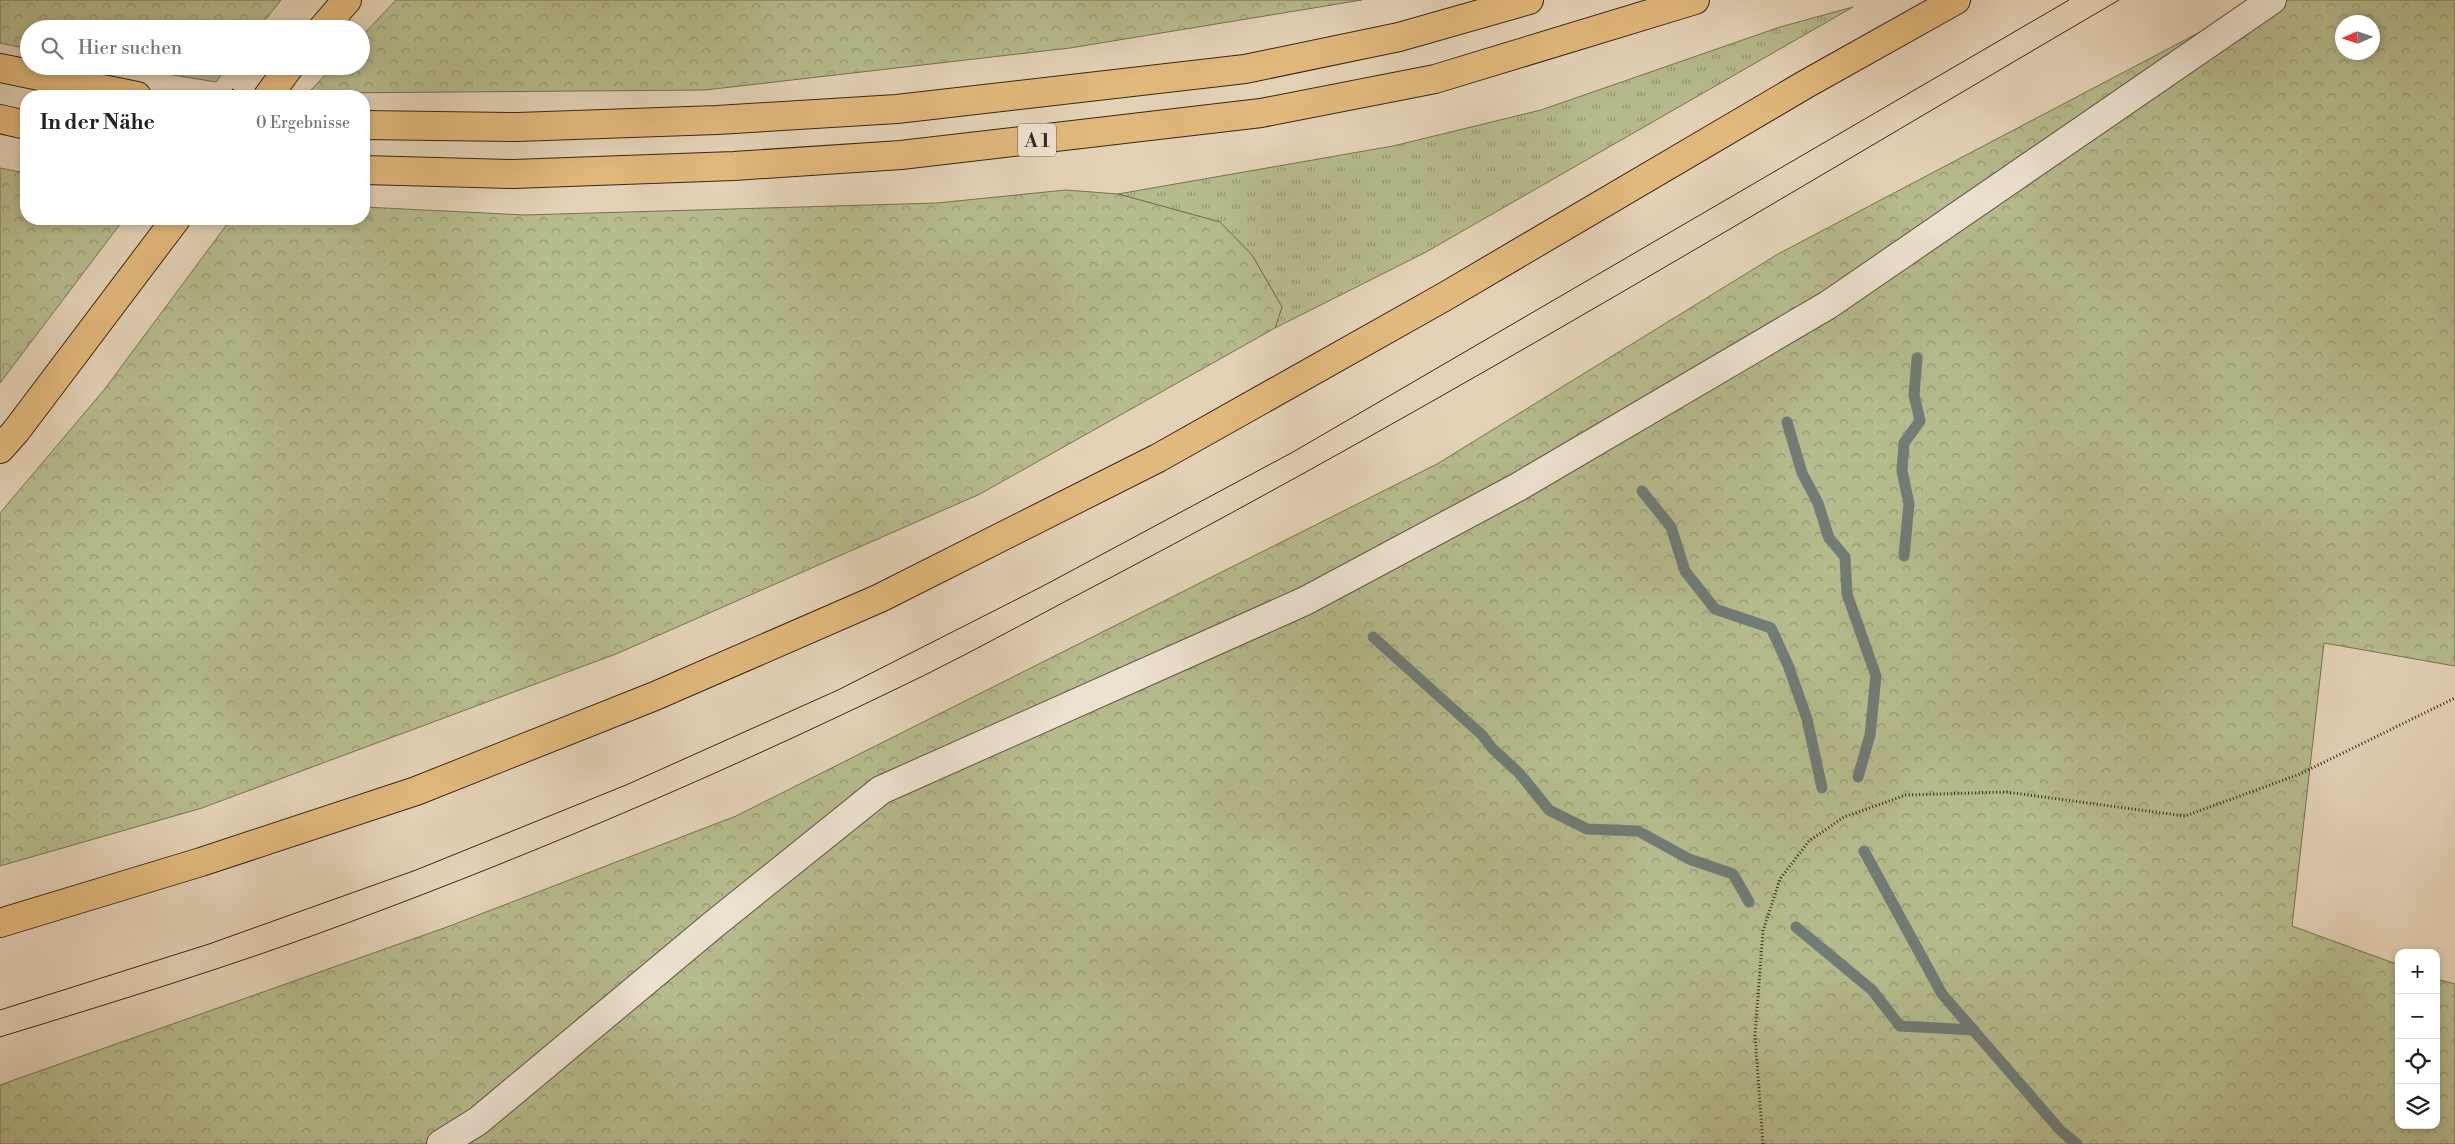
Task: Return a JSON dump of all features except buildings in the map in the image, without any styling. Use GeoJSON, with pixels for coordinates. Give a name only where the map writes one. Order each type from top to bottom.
{"type":"FeatureCollection","features":[{"type":"Feature","properties":{"kind":"highway"},"geometry":{"type":"LineString","coordinates":[[330,20],[347,0]]}},
{"type":"Feature","properties":{"kind":"highway","name":"A 1"},"geometry":{"type":"LineString","coordinates":[[370,125],[517,127],[717,120],[898,109],[1246,69],[1399,37],[1529,0]]}},
{"type":"Feature","properties":{"kind":"highway","name":"A 1"},"geometry":{"type":"LineString","coordinates":[[370,170],[513,174],[744,165],[900,155],[1261,113],[1435,79],[1695,0]]}},
{"type":"Feature","properties":{"kind":"highway"},"geometry":{"type":"LineString","coordinates":[[0,923],[201,862],[416,791],[655,696],[880,598],[1158,458],[1444,297],[1806,84],[1956,0]]}},
{"type":"Feature","properties":{"kind":"highway"},"geometry":{"type":"LineString","coordinates":[[0,68],[20,72]]}},
{"type":"Feature","properties":{"kind":"highway"},"geometry":{"type":"LineString","coordinates":[[34,75],[106,90]]}},
{"type":"Feature","properties":{"kind":"highway"},"geometry":{"type":"LineString","coordinates":[[272,90],[283,75]]}},
{"type":"Feature","properties":{"kind":"highway"},"geometry":{"type":"LineString","coordinates":[[0,119],[20,124]]}},
{"type":"Feature","properties":{"kind":"highway"},"geometry":{"type":"LineString","coordinates":[[0,449],[171,225]]}},
{"type":"Feature","properties":{"kind":"lane"},"geometry":{"type":"LineString","coordinates":[[441,1144],[478,1121],[713,925],[881,790],[1305,601],[1518,486],[1828,305],[2272,0]]}},
{"type":"Feature","properties":{"kind":"path"},"geometry":{"type":"LineString","coordinates":[[1763,1144],[1754,1035],[1763,931],[1780,879],[1809,841],[1844,817],[1906,795],[2006,792],[2185,816],[2300,774],[2455,698]]}},
{"type":"Feature","properties":{"kind":"green space"},"geometry":{"type":"Polygon","coordinates":[[[0,0],[281,0],[265,20],[20,20],[20,47],[0,43],[0,0]]]}},
{"type":"Feature","properties":{"kind":"green space"},"geometry":{"type":"Polygon","coordinates":[[[396,0],[1362,0],[1070,48],[705,90],[370,93],[370,90],[311,90],[325,75],[370,75],[370,27],[396,0]]]}},
{"type":"Feature","properties":{"kind":"green space"},"geometry":{"type":"Polygon","coordinates":[[[2261,0],[2455,0],[2455,666],[2324,643],[2292,926],[2395,964],[2395,1129],[2440,1129],[2440,980],[2455,984],[2455,1144],[0,1144],[0,1085],[447,927],[736,816],[1437,464],[1778,254],[2261,0]]]}},
{"type":"Feature","properties":{"kind":"green space"},"geometry":{"type":"Polygon","coordinates":[[[1853,7],[1426,252],[1275,328],[1282,307],[1252,255],[1220,222],[1118,194],[1393,146],[1541,110],[1780,27],[1853,7]]]}},
{"type":"Feature","properties":{"kind":"green space"},"geometry":{"type":"Polygon","coordinates":[[[173,75],[221,75],[216,82],[173,75]]]}},
{"type":"Feature","properties":{"kind":"green space"},"geometry":{"type":"Polygon","coordinates":[[[0,168],[20,172],[20,225],[119,225],[0,383],[0,168]]]}},
{"type":"Feature","properties":{"kind":"green space"},"geometry":{"type":"Polygon","coordinates":[[[1066,190],[1118,194],[1220,222],[1252,255],[1282,307],[1275,328],[980,494],[616,654],[202,808],[0,866],[0,513],[104,390],[227,225],[370,225],[370,207],[525,215],[937,203],[1066,190]]]}},
{"type":"Feature","properties":{"kind":"waterway"},"geometry":{"type":"LineString","coordinates":[[1904,556],[1909,504],[1902,471],[1904,443],[1920,421],[1914,395],[1917,358]]}},
{"type":"Feature","properties":{"kind":"waterway"},"geometry":{"type":"LineString","coordinates":[[1787,422],[1802,473],[1818,503],[1829,538],[1845,557],[1847,594],[1876,676],[1870,735],[1858,777]]}},
{"type":"Feature","properties":{"kind":"waterway"},"geometry":{"type":"LineString","coordinates":[[1642,491],[1671,527],[1685,571],[1715,609],[1771,628],[1788,665],[1807,719],[1822,788]]}},
{"type":"Feature","properties":{"kind":"waterway"},"geometry":{"type":"LineString","coordinates":[[1373,637],[1482,735],[1492,748],[1520,774],[1549,810],[1587,829],[1638,831],[1689,859],[1733,874],[1749,902]]}},
{"type":"Feature","properties":{"kind":"waterway"},"geometry":{"type":"LineString","coordinates":[[1864,851],[1942,994],[2061,1131],[2077,1144]]}},
{"type":"Feature","properties":{"kind":"waterway"},"geometry":{"type":"LineString","coordinates":[[1796,927],[1872,990],[1900,1026],[1974,1030]]}},
{"type":"Feature","properties":{"kind":"tram line"},"geometry":{"type":"LineString","coordinates":[[0,1010],[209,944],[416,870],[626,785],[838,690],[1043,586],[1293,452],[2069,0]]}},
{"type":"Feature","properties":{"kind":"tram line"},"geometry":{"type":"LineString","coordinates":[[0,1037],[220,968],[424,894],[643,805],[929,673],[1364,440],[1617,295],[2119,0]]}}]}
